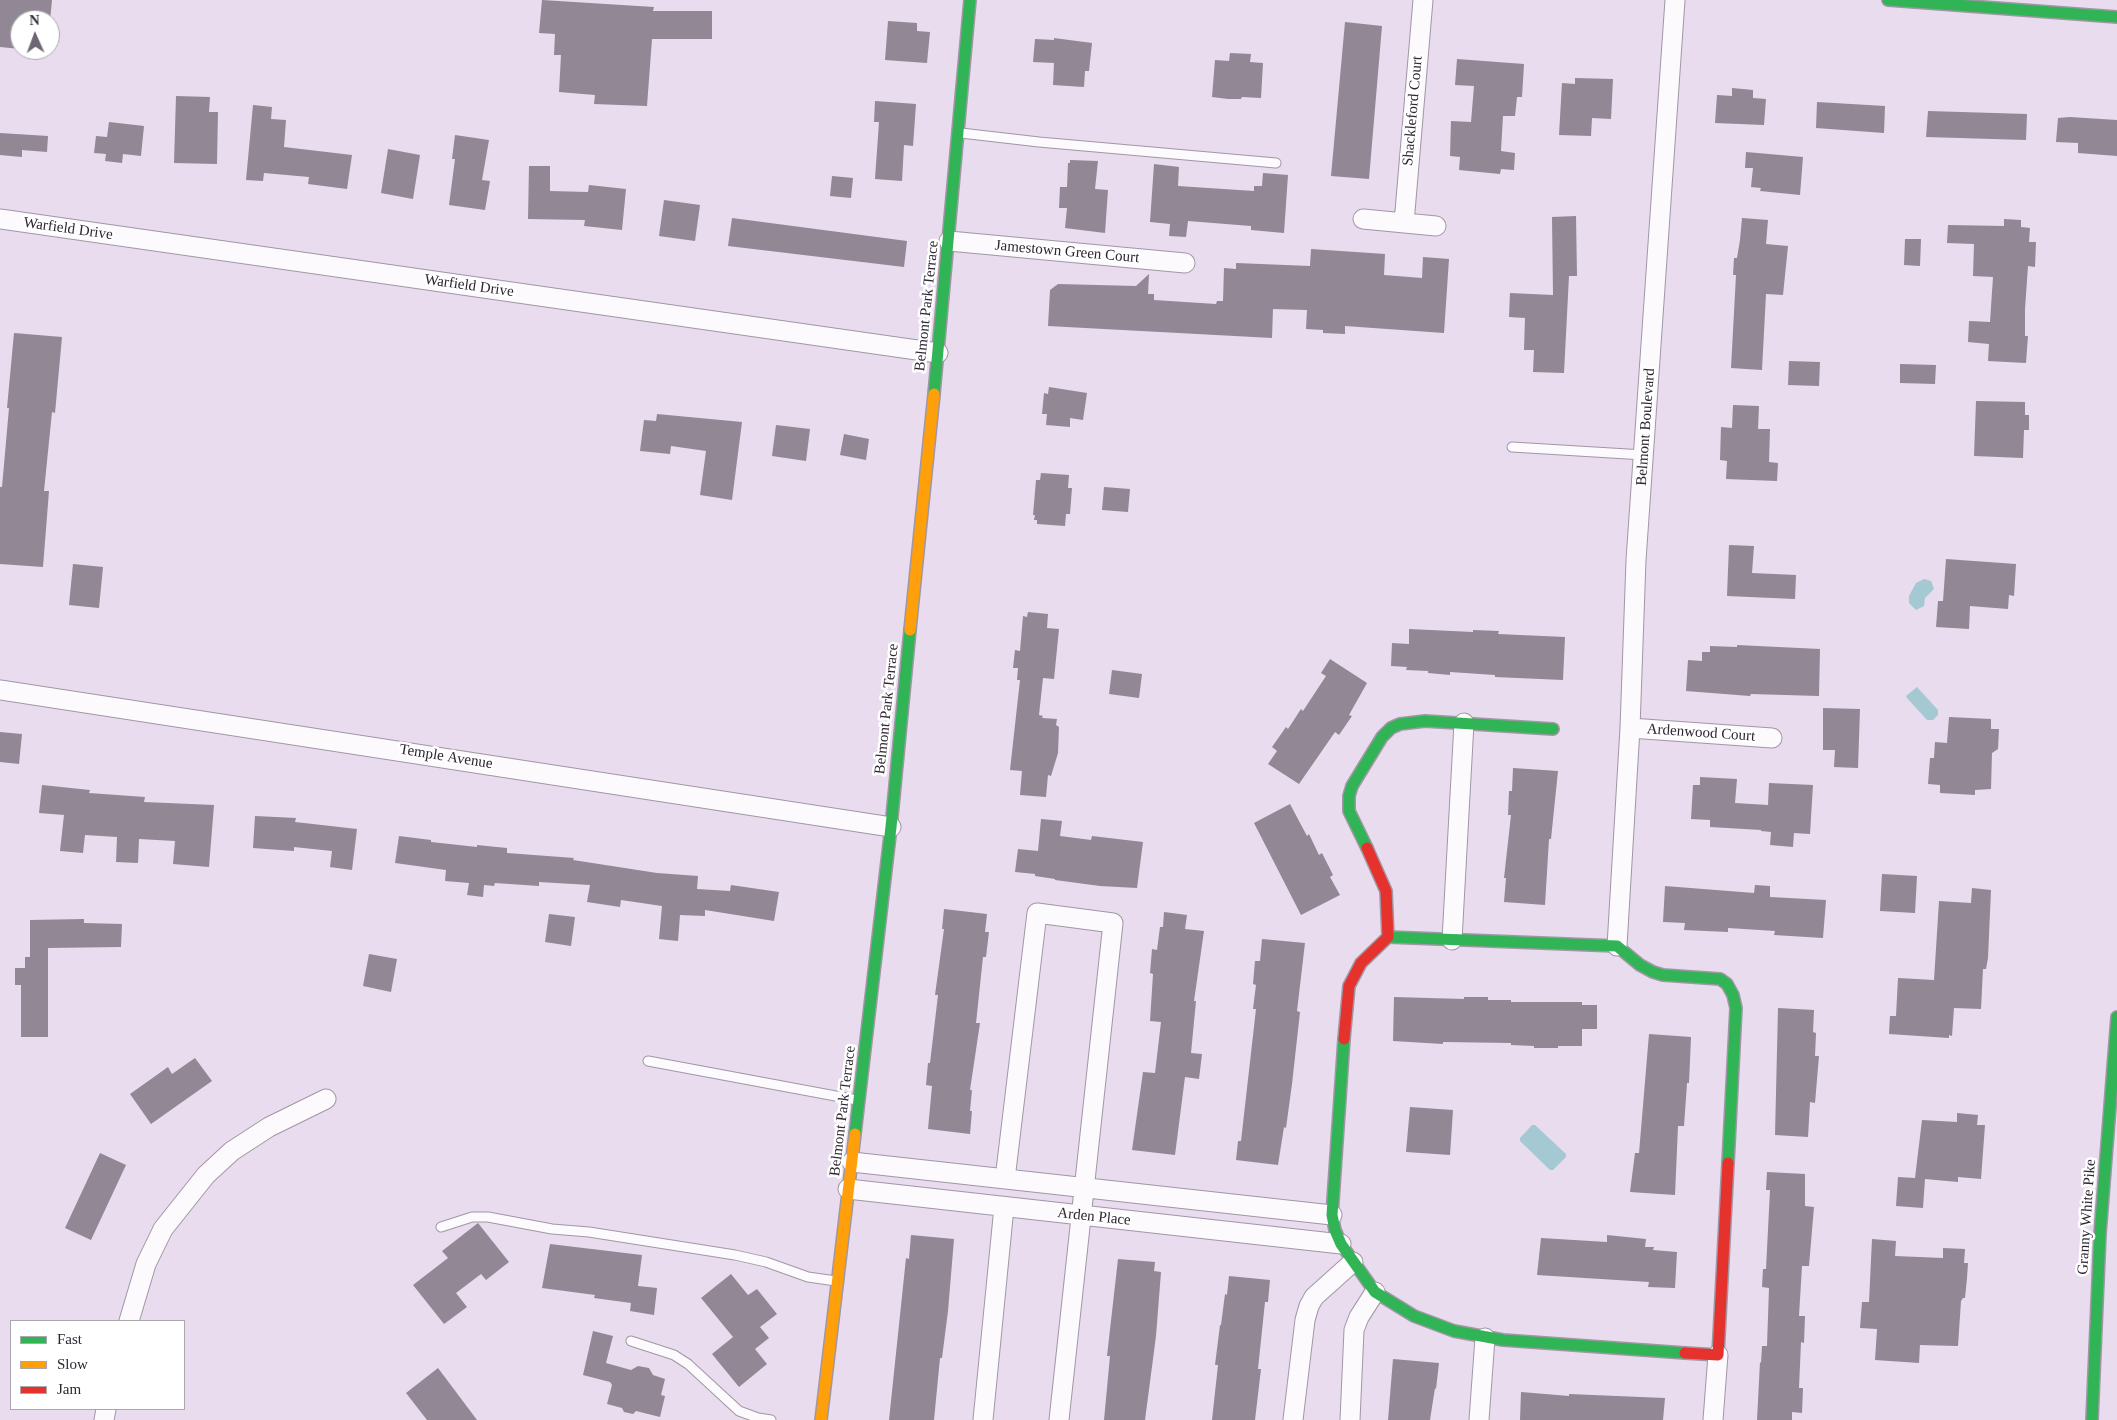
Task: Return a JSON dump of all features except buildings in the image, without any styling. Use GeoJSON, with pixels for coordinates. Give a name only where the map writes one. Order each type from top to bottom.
{"type":"FeatureCollection","features":[{"type":"Feature","properties":{"kind":"street","name":"Belmont Park Terrace"},"geometry":{"type":"LineString","coordinates":[[821,1420],[891,827],[949,241],[970,0]]}},
{"type":"Feature","properties":{"kind":"street","name":"Shackleford Court"},"geometry":{"type":"LineString","coordinates":[[1404,223],[1423,0]]}},
{"type":"Feature","properties":{"kind":"street","name":"Belmont Boulevard"},"geometry":{"type":"LineString","coordinates":[[1617,946],[1630,728],[1636,560],[1675,0]]}},
{"type":"Feature","properties":{"kind":"street"},"geometry":{"type":"LineString","coordinates":[[1888,0],[2117,18]]}},
{"type":"Feature","properties":{"kind":"street","name":"Warfield Drive"},"geometry":{"type":"LineString","coordinates":[[0,219],[938,354]]}},
{"type":"Feature","properties":{"kind":"street"},"geometry":{"type":"LineString","coordinates":[[1363,219],[1436,226]]}},
{"type":"Feature","properties":{"kind":"street","name":"Jamestown Green Court"},"geometry":{"type":"LineString","coordinates":[[949,241],[1185,263]]}},
{"type":"Feature","properties":{"kind":"street","name":"Temple Avenue"},"geometry":{"type":"LineString","coordinates":[[0,690],[891,827]]}},
{"type":"Feature","properties":{"kind":"street"},"geometry":{"type":"LineString","coordinates":[[1553,730],[1411,721],[1391,728],[1382,738],[1352,786],[1349,796],[1349,811],[1382,878],[1386,891],[1388,937],[1361,963],[1350,986],[1345,1020],[1332,1215],[1341,1244],[1375,1292],[1403,1310],[1432,1324],[1485,1338],[1718,1355]]}},
{"type":"Feature","properties":{"kind":"street"},"geometry":{"type":"LineString","coordinates":[[1452,940],[1464,723]]}},
{"type":"Feature","properties":{"kind":"street","name":"Ardenwood Court"},"geometry":{"type":"LineString","coordinates":[[1630,728],[1772,738]]}},
{"type":"Feature","properties":{"kind":"street"},"geometry":{"type":"LineString","coordinates":[[1005,1179],[1038,913],[1113,923],[1059,1420]]}},
{"type":"Feature","properties":{"kind":"street"},"geometry":{"type":"LineString","coordinates":[[1388,937],[1617,946],[1640,965],[1653,972],[1663,975],[1720,979],[1728,984],[1736,1008],[1713,1420]]}},
{"type":"Feature","properties":{"kind":"street","name":"Granny White Pike"},"geometry":{"type":"LineString","coordinates":[[2092,1420],[2100,1244],[2117,1022]]}},
{"type":"Feature","properties":{"kind":"street"},"geometry":{"type":"LineString","coordinates":[[129,1320],[146,1264],[163,1229],[206,1175],[232,1151],[269,1127],[326,1099]]}},
{"type":"Feature","properties":{"kind":"street","name":"Arden Place"},"geometry":{"type":"LineString","coordinates":[[852,1162],[1332,1215]]}},
{"type":"Feature","properties":{"kind":"street","name":"Arden Place"},"geometry":{"type":"LineString","coordinates":[[848,1189],[1341,1244]]}},
{"type":"Feature","properties":{"kind":"street"},"geometry":{"type":"LineString","coordinates":[[983,1420],[1004,1207]]}},
{"type":"Feature","properties":{"kind":"street"},"geometry":{"type":"LineString","coordinates":[[1292,1420],[1305,1320],[1309,1306],[1314,1297],[1353,1262]]}},
{"type":"Feature","properties":{"kind":"street"},"geometry":{"type":"LineString","coordinates":[[1350,1420],[1354,1330],[1359,1317],[1375,1292]]}},
{"type":"Feature","properties":{"kind":"street"},"geometry":{"type":"LineString","coordinates":[[1479,1420],[1485,1338]]}},
{"type":"Feature","properties":{"kind":"lane"},"geometry":{"type":"LineString","coordinates":[[958,132],[1040,142],[1276,163]]}},
{"type":"Feature","properties":{"kind":"lane"},"geometry":{"type":"LineString","coordinates":[[1512,447],[1644,455]]}},
{"type":"Feature","properties":{"kind":"lane"},"geometry":{"type":"LineString","coordinates":[[648,1061],[860,1100]]}},
{"type":"Feature","properties":{"kind":"lane"},"geometry":{"type":"LineString","coordinates":[[441,1227],[472,1217],[488,1217],[552,1229],[589,1232],[744,1256],[808,1277],[837,1281]]}},
{"type":"Feature","properties":{"kind":"lane"},"geometry":{"type":"LineString","coordinates":[[632,1341],[674,1355],[688,1364],[739,1411],[758,1418],[771,1420]]}},
{"type":"Feature","properties":{"kind":"water"},"geometry":{"type":"Polygon","coordinates":[[[1924,579],[1931,581],[1934,589],[1925,598],[1924,606],[1916,610],[1909,603],[1909,596],[1916,583],[1924,579]]]}},
{"type":"Feature","properties":{"kind":"water"},"geometry":{"type":"Polygon","coordinates":[[[1917,687],[1938,710],[1938,715],[1933,720],[1927,720],[1906,696],[1917,687]]]}},
{"type":"Feature","properties":{"kind":"water"},"geometry":{"type":"Polygon","coordinates":[[[1532,1125],[1535,1125],[1566,1154],[1566,1157],[1553,1170],[1550,1170],[1520,1141],[1520,1138],[1532,1125]]]}},
{"type":"Feature","properties":{"kind":"traffic: fast"},"geometry":{"type":"LineString","coordinates":[[934,394],[970,0]]}},
{"type":"Feature","properties":{"kind":"traffic: fast"},"geometry":{"type":"LineString","coordinates":[[1888,0],[2117,17]]}},
{"type":"Feature","properties":{"kind":"traffic: fast"},"geometry":{"type":"LineString","coordinates":[[855,1134],[891,827],[910,630]]}},
{"type":"Feature","properties":{"kind":"traffic: fast"},"geometry":{"type":"LineString","coordinates":[[1367,848],[1349,811],[1349,796],[1352,786],[1382,737],[1391,728],[1400,724],[1425,721],[1553,729]]}},
{"type":"Feature","properties":{"kind":"traffic: fast"},"geometry":{"type":"LineString","coordinates":[[1388,937],[1617,946],[1640,965],[1653,972],[1663,975],[1720,979],[1727,984],[1733,995],[1736,1008],[1728,1163]]}},
{"type":"Feature","properties":{"kind":"traffic: fast"},"geometry":{"type":"LineString","coordinates":[[2092,1420],[2100,1234],[2117,1017]]}},
{"type":"Feature","properties":{"kind":"traffic: fast"},"geometry":{"type":"LineString","coordinates":[[1344,1039],[1332,1215],[1335,1230],[1341,1244],[1375,1292],[1414,1316],[1454,1331],[1503,1340],[1685,1353]]}},
{"type":"Feature","properties":{"kind":"traffic: slow"},"geometry":{"type":"LineString","coordinates":[[910,630],[934,394]]}},
{"type":"Feature","properties":{"kind":"traffic: slow"},"geometry":{"type":"LineString","coordinates":[[821,1420],[855,1134]]}},
{"type":"Feature","properties":{"kind":"traffic: jam"},"geometry":{"type":"LineString","coordinates":[[1344,1039],[1349,986],[1361,963],[1388,937],[1386,891],[1367,848]]}},
{"type":"Feature","properties":{"kind":"traffic: jam"},"geometry":{"type":"LineString","coordinates":[[1685,1353],[1718,1355],[1728,1163]]}}]}
